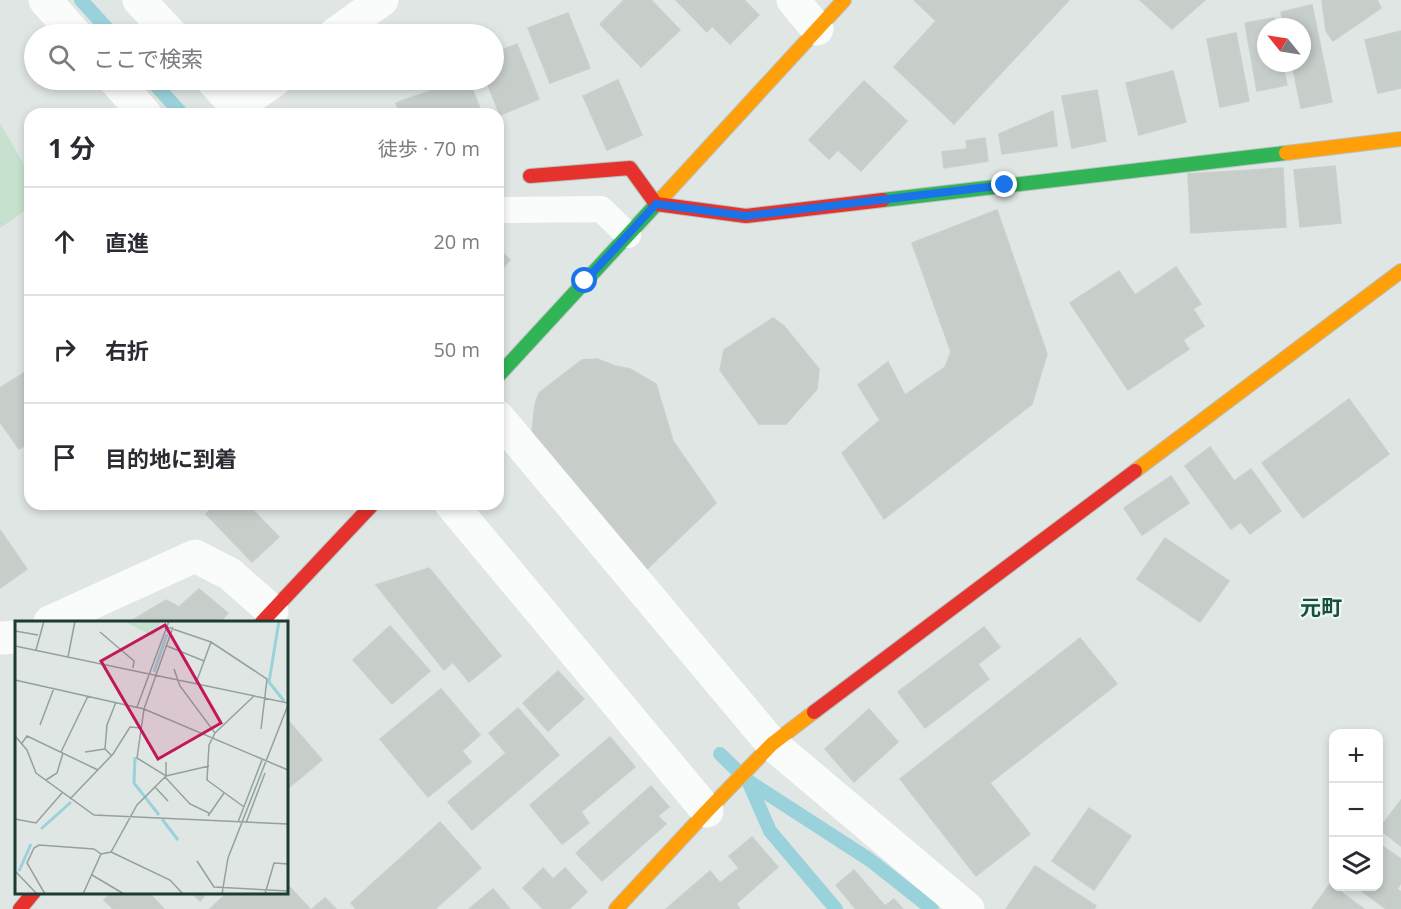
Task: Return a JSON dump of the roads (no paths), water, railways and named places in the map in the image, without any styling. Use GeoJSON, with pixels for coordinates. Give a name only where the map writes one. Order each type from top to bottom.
{"type":"FeatureCollection","features":[{"type":"Feature","properties":{"kind":"street"},"geometry":{"type":"LineString","coordinates":[[45,0],[66,24]]}},
{"type":"Feature","properties":{"kind":"street"},"geometry":{"type":"LineString","coordinates":[[140,0],[162,24]]}},
{"type":"Feature","properties":{"kind":"street"},"geometry":{"type":"LineString","coordinates":[[349,24],[382,0]]}},
{"type":"Feature","properties":{"kind":"street"},"geometry":{"type":"LineString","coordinates":[[794,0],[817,29]]}},
{"type":"Feature","properties":{"kind":"street"},"geometry":{"type":"LineString","coordinates":[[504,369],[844,0]]}},
{"type":"Feature","properties":{"kind":"street"},"geometry":{"type":"LineString","coordinates":[[124,90],[140,108]]}},
{"type":"Feature","properties":{"kind":"street"},"geometry":{"type":"LineString","coordinates":[[221,90],[237,108]]}},
{"type":"Feature","properties":{"kind":"street"},"geometry":{"type":"LineString","coordinates":[[243,108],[264,90]]}},
{"type":"Feature","properties":{"kind":"street"},"geometry":{"type":"LineString","coordinates":[[530,176],[630,168],[656,204],[746,216],[1401,139]]}},
{"type":"Feature","properties":{"kind":"street"},"geometry":{"type":"LineString","coordinates":[[616,909],[767,749],[1401,271]]}},
{"type":"Feature","properties":{"kind":"street"},"geometry":{"type":"LineString","coordinates":[[504,424],[767,749],[960,906]]}},
{"type":"Feature","properties":{"kind":"street"},"geometry":{"type":"LineString","coordinates":[[52,621],[195,556],[230,574],[267,617],[367,510]]}},
{"type":"Feature","properties":{"kind":"street"},"geometry":{"type":"LineString","coordinates":[[456,510],[710,808]]}},
{"type":"Feature","properties":{"kind":"street"},"geometry":{"type":"LineString","coordinates":[[0,638],[15,637]]}},
{"type":"Feature","properties":{"kind":"street"},"geometry":{"type":"LineString","coordinates":[[20,909],[32,894]]}},
{"type":"Feature","properties":{"kind":"lane"},"geometry":{"type":"LineString","coordinates":[[504,210],[601,209],[628,235]]}},
{"type":"Feature","properties":{"kind":"waterway"},"geometry":{"type":"LineString","coordinates":[[81,0],[103,24]]}},
{"type":"Feature","properties":{"kind":"waterway"},"geometry":{"type":"LineString","coordinates":[[160,90],[177,108]]}},
{"type":"Feature","properties":{"kind":"waterway"},"geometry":{"type":"LineString","coordinates":[[720,754],[748,781],[870,860],[932,909]]}},
{"type":"Feature","properties":{"kind":"waterway"},"geometry":{"type":"LineString","coordinates":[[748,781],[770,831],[836,909]]}},
{"type":"Feature","properties":{"kind":"district","name":"元町"},"geometry":{"type":"Point","coordinates":[1321,607]}}]}
